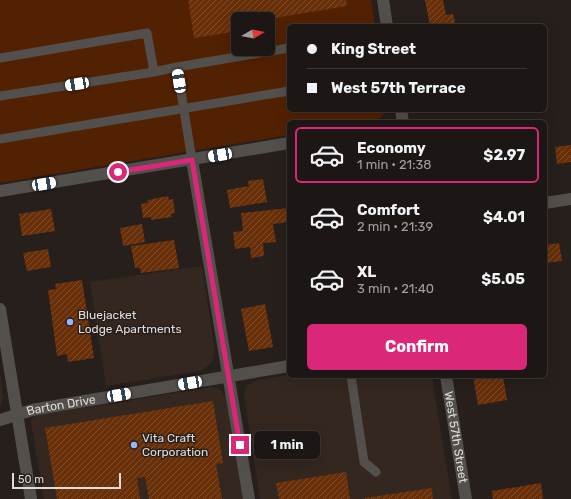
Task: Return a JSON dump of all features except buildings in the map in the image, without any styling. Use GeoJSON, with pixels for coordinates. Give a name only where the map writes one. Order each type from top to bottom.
{"type":"FeatureCollection","features":[{"type":"Feature","properties":{"kind":"street"},"geometry":{"type":"LineString","coordinates":[[383,0],[387,24]]}},
{"type":"Feature","properties":{"kind":"street"},"geometry":{"type":"LineString","coordinates":[[0,191],[287,143]]}},
{"type":"Feature","properties":{"kind":"street"},"geometry":{"type":"LineString","coordinates":[[192,160],[249,499]]}},
{"type":"Feature","properties":{"kind":"street"},"geometry":{"type":"LineString","coordinates":[[547,203],[571,198]]}},
{"type":"Feature","properties":{"kind":"street"},"geometry":{"type":"LineString","coordinates":[[0,309],[31,499]]}},
{"type":"Feature","properties":{"kind":"street","name":"Barton Drive"},"geometry":{"type":"LineString","coordinates":[[0,420],[32,410],[287,366]]}},
{"type":"Feature","properties":{"kind":"street","name":"West 57th Street"},"geometry":{"type":"LineString","coordinates":[[446,378],[466,499]]}},
{"type":"Feature","properties":{"kind":"lane"},"geometry":{"type":"LineString","coordinates":[[0,58],[147,33],[154,72]]}},
{"type":"Feature","properties":{"kind":"lane"},"geometry":{"type":"LineString","coordinates":[[0,96],[154,72],[287,48]]}},
{"type":"Feature","properties":{"kind":"lane"},"geometry":{"type":"LineString","coordinates":[[177,67],[192,160]]}},
{"type":"Feature","properties":{"kind":"lane"},"geometry":{"type":"LineString","coordinates":[[0,139],[287,91]]}},
{"type":"Feature","properties":{"kind":"lane"},"geometry":{"type":"LineString","coordinates":[[351,378],[364,462],[376,472]]}},
{"type":"Feature","properties":{"kind":"shaded area"},"geometry":{"type":"Polygon","coordinates":[[[0,0],[371,0],[375,24],[287,24],[287,112],[385,112],[382,116],[375,120],[287,120],[287,135],[0,183],[0,0]]]}},
{"type":"Feature","properties":{"kind":"shaded area"},"geometry":{"type":"Polygon","coordinates":[[[202,266],[215,350],[213,360],[210,364],[200,371],[106,386],[90,282],[202,266]]]}},
{"type":"Feature","properties":{"kind":"shaded area"},"geometry":{"type":"Polygon","coordinates":[[[0,372],[3,400],[0,407],[0,372]]]}},
{"type":"Feature","properties":{"kind":"shaded area"},"geometry":{"type":"Polygon","coordinates":[[[287,375],[287,378],[432,378],[452,499],[260,499],[244,396],[245,389],[248,385],[257,380],[287,375]]]}},
{"type":"Feature","properties":{"kind":"shaded area","name":"Vita Craft Corporation"},"geometry":{"type":"Polygon","coordinates":[[[210,387],[219,388],[226,397],[243,499],[44,499],[31,422],[32,418],[35,416],[210,387]]]}},
{"type":"Feature","properties":{"kind":"place","name":"Bluejacket Lodge Apartments"},"geometry":{"type":"Point","coordinates":[70,322]}},
{"type":"Feature","properties":{"kind":"place","name":"Vita Craft Corporation"},"geometry":{"type":"Point","coordinates":[134,445]}},
{"type":"Feature","properties":{"kind":"route"},"geometry":{"type":"LineString","coordinates":[[118,172],[192,160],[240,445]]}}]}
